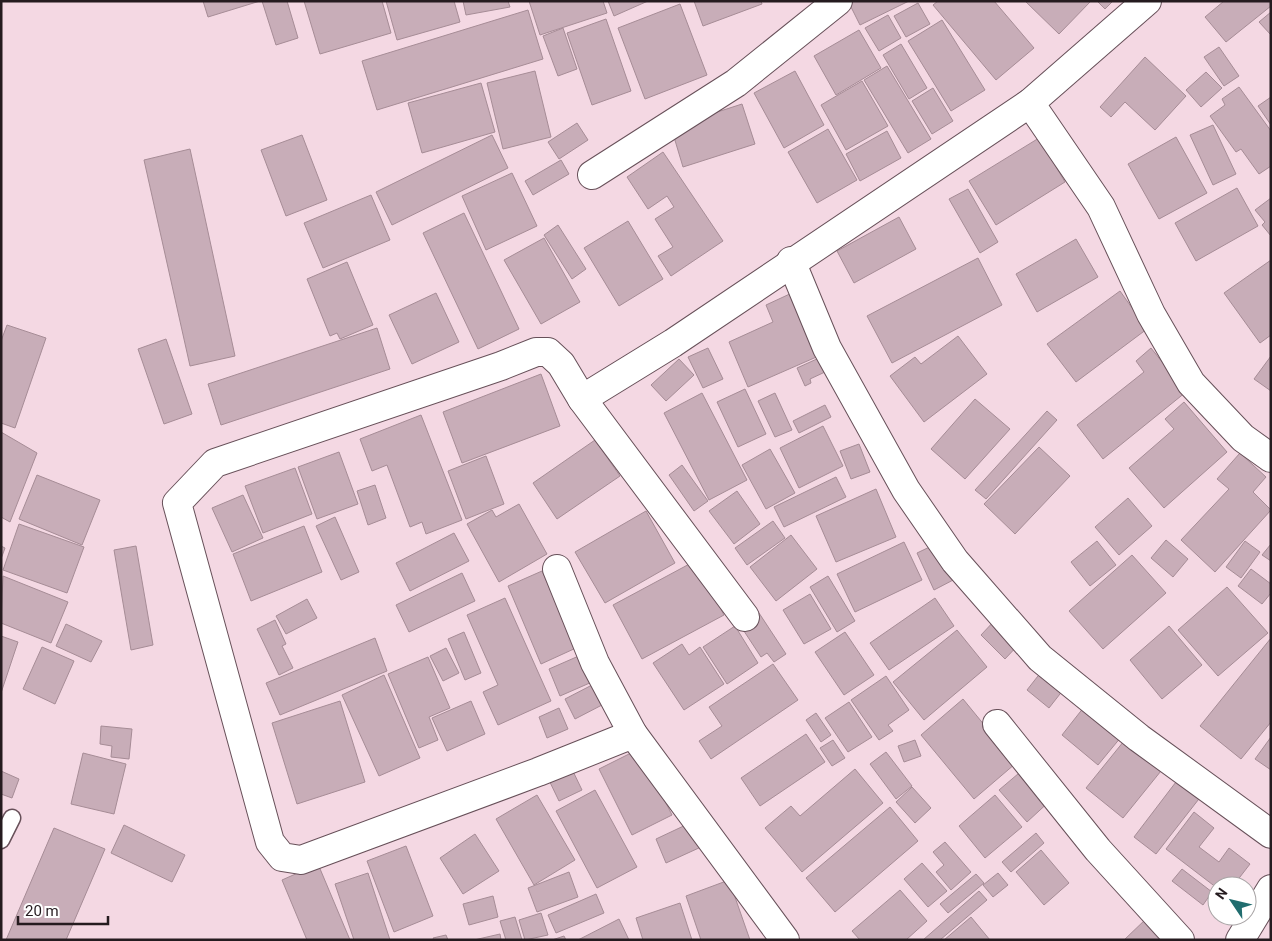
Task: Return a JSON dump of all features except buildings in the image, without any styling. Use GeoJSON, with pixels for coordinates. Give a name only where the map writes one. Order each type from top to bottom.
{"type":"FeatureCollection","features":[{"type":"Feature","properties":{"kind":"street"},"geometry":{"type":"LineString","coordinates":[[592,174],[736,83],[838,1]]}},
{"type":"Feature","properties":{"kind":"street"},"geometry":{"type":"LineString","coordinates":[[582,399],[673,342],[791,261],[1030,103],[1147,1]]}},
{"type":"Feature","properties":{"kind":"street"},"geometry":{"type":"LineString","coordinates":[[1030,103],[1101,207],[1151,314],[1191,383],[1244,438],[1271,458]]}},
{"type":"Feature","properties":{"kind":"street"},"geometry":{"type":"LineString","coordinates":[[791,261],[827,348],[906,490],[955,561],[1040,658],[1139,738],[1271,834]]}},
{"type":"Feature","properties":{"kind":"street"},"geometry":{"type":"LineString","coordinates":[[633,734],[538,772],[301,860],[282,857],[270,842],[177,503],[215,463],[501,366],[536,352],[548,352],[561,364],[582,399],[746,618]]}},
{"type":"Feature","properties":{"kind":"street"},"geometry":{"type":"LineString","coordinates":[[557,569],[595,663],[633,734],[785,940]]}},
{"type":"Feature","properties":{"kind":"street"},"geometry":{"type":"LineString","coordinates":[[996,724],[1098,850],[1180,940]]}},
{"type":"Feature","properties":{"kind":"street"},"geometry":{"type":"LineString","coordinates":[[1240,940],[1271,888]]}},
{"type":"Feature","properties":{"kind":"lane"},"geometry":{"type":"LineString","coordinates":[[1,840],[12,818]]}}]}
